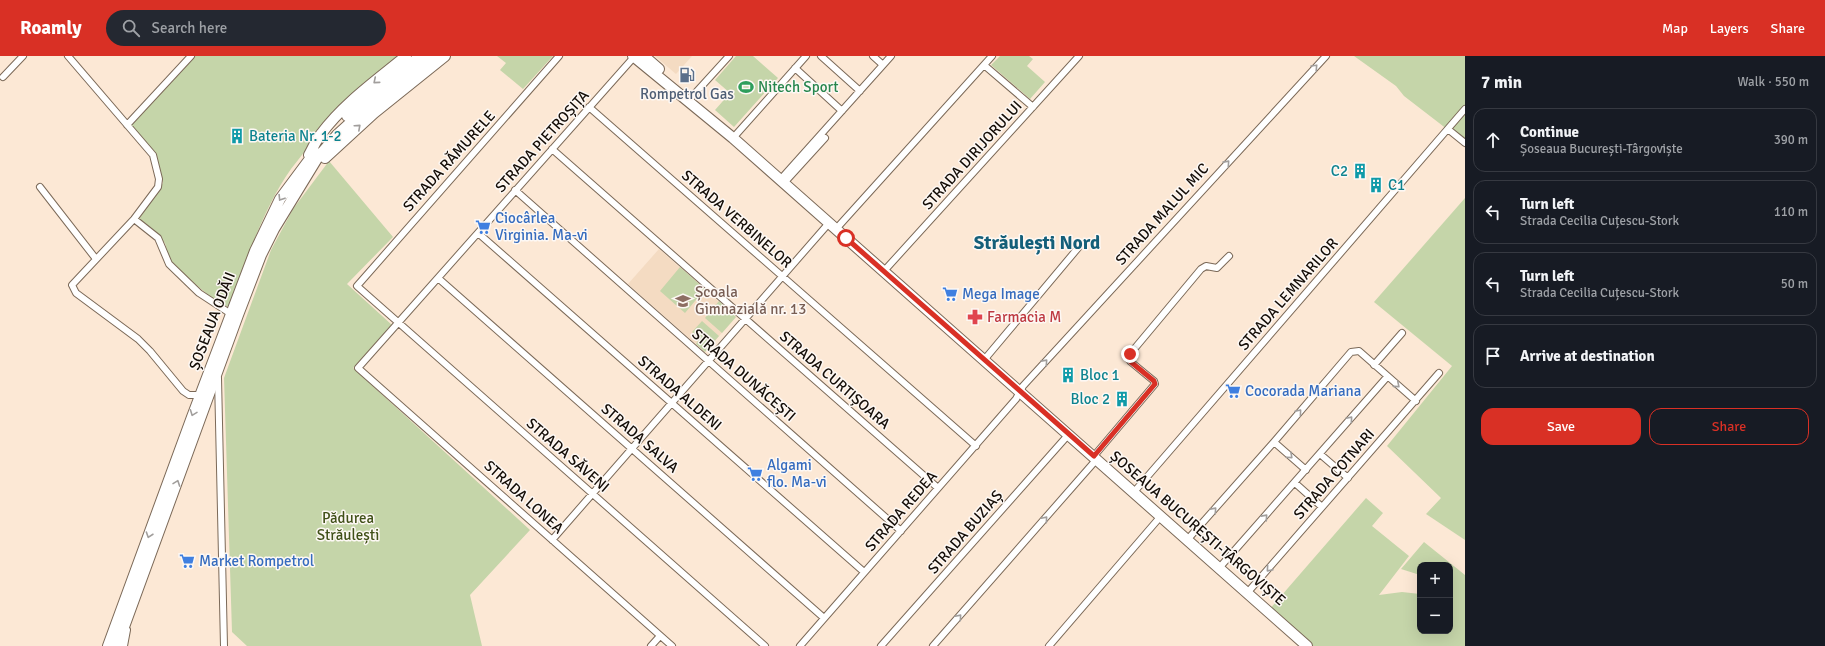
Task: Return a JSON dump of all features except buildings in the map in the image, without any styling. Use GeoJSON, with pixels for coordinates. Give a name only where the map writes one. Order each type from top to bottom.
{"type":"FeatureCollection","features":[{"type":"Feature","properties":{"kind":"main road"},"geometry":{"type":"LineString","coordinates":[[303,166],[321,134],[358,96],[406,56]]}},
{"type":"Feature","properties":{"kind":"main road","name":"ȘOSEAUA ODĂII"},"geometry":{"type":"LineString","coordinates":[[108,646],[231,314],[269,220],[280,199],[303,166],[336,127],[420,56]]}},
{"type":"Feature","properties":{"kind":"main road","name":"ȘOSEAUA ODĂII"},"geometry":{"type":"LineString","coordinates":[[117,646],[218,370],[268,240],[318,157],[337,135],[359,114],[432,56]]}},
{"type":"Feature","properties":{"kind":"main road"},"geometry":{"type":"LineString","coordinates":[[301,184],[355,129],[445,56]]}},
{"type":"Feature","properties":{"kind":"main road","name":"ȘOSEAUA BUCUREȘTI-TÂRGOVIȘTE"},"geometry":{"type":"LineString","coordinates":[[637,56],[682,97],[689,100],[833,226],[1308,646]]}},
{"type":"Feature","properties":{"kind":"street"},"geometry":{"type":"LineString","coordinates":[[3,77],[23,56]]}},
{"type":"Feature","properties":{"kind":"street"},"geometry":{"type":"LineString","coordinates":[[68,56],[153,155],[159,179],[158,187],[134,219],[72,285],[73,290],[138,339],[150,351],[183,391],[189,395],[200,395]]}},
{"type":"Feature","properties":{"kind":"street"},"geometry":{"type":"LineString","coordinates":[[127,125],[191,56]]}},
{"type":"Feature","properties":{"kind":"street","name":"STRADA RĂMURELE"},"geometry":{"type":"LineString","coordinates":[[358,283],[559,56]]}},
{"type":"Feature","properties":{"kind":"street","name":"STRADA PIETROȘIȚA"},"geometry":{"type":"LineString","coordinates":[[358,368],[589,107],[637,56]]}},
{"type":"Feature","properties":{"kind":"street"},"geometry":{"type":"LineString","coordinates":[[689,100],[729,56]]}},
{"type":"Feature","properties":{"kind":"street"},"geometry":{"type":"LineString","coordinates":[[732,138],[806,56]]}},
{"type":"Feature","properties":{"kind":"street"},"geometry":{"type":"LineString","coordinates":[[821,56],[860,91]]}},
{"type":"Feature","properties":{"kind":"street"},"geometry":{"type":"LineString","coordinates":[[873,56],[883,65]]}},
{"type":"Feature","properties":{"kind":"street"},"geometry":{"type":"LineString","coordinates":[[782,182],[891,56]]}},
{"type":"Feature","properties":{"kind":"street"},"geometry":{"type":"LineString","coordinates":[[552,540],[783,276],[833,226],[992,56]]}},
{"type":"Feature","properties":{"kind":"street","name":"STRADA DIRIJORULUI"},"geometry":{"type":"LineString","coordinates":[[884,271],[1079,56]]}},
{"type":"Feature","properties":{"kind":"street","name":"STRADA MALUL MIC"},"geometry":{"type":"LineString","coordinates":[[1020,392],[1023,386],[1326,56]]}},
{"type":"Feature","properties":{"kind":"street"},"geometry":{"type":"LineString","coordinates":[[984,65],[1033,107]]}},
{"type":"Feature","properties":{"kind":"street"},"geometry":{"type":"LineString","coordinates":[[795,68],[842,111]]}},
{"type":"Feature","properties":{"kind":"street","name":"STRADA VERBINELOR"},"geometry":{"type":"LineString","coordinates":[[589,107],[976,446]]}},
{"type":"Feature","properties":{"kind":"street","name":"STRADA LEMNARILOR"},"geometry":{"type":"LineString","coordinates":[[1134,492],[1449,130],[1465,109]]}},
{"type":"Feature","properties":{"kind":"street"},"geometry":{"type":"LineString","coordinates":[[1449,130],[1465,143]]}},
{"type":"Feature","properties":{"kind":"street"},"geometry":{"type":"LineString","coordinates":[[782,182],[825,138]]}},
{"type":"Feature","properties":{"kind":"street","name":"STRADA CURTIȘOARA"},"geometry":{"type":"LineString","coordinates":[[552,149],[938,488]]}},
{"type":"Feature","properties":{"kind":"street"},"geometry":{"type":"LineString","coordinates":[[40,187],[96,259]]}},
{"type":"Feature","properties":{"kind":"street","name":"STRADA DUNĂCEȘTI"},"geometry":{"type":"LineString","coordinates":[[515,190],[901,531]]}},
{"type":"Feature","properties":{"kind":"street"},"geometry":{"type":"LineString","coordinates":[[134,219],[158,238],[169,264],[207,299],[231,314]]}},
{"type":"Feature","properties":{"kind":"street","name":"STRADA ALDENI"},"geometry":{"type":"LineString","coordinates":[[478,233],[864,572]]}},
{"type":"Feature","properties":{"kind":"street"},"geometry":{"type":"LineString","coordinates":[[984,360],[1078,248]]}},
{"type":"Feature","properties":{"kind":"street"},"geometry":{"type":"LineString","coordinates":[[933,646],[1095,458],[1155,384],[1154,381],[1131,362],[1128,358],[1130,354],[1201,269],[1206,266],[1217,268],[1229,256]]}},
{"type":"Feature","properties":{"kind":"street","name":"STRADA SALVA"},"geometry":{"type":"LineString","coordinates":[[438,278],[824,618]]}},
{"type":"Feature","properties":{"kind":"street","name":"STRADA SĂVENI"},"geometry":{"type":"LineString","coordinates":[[358,283],[358,287],[398,323],[765,646]]}},
{"type":"Feature","properties":{"kind":"street"},"geometry":{"type":"LineString","coordinates":[[1374,365],[1402,333]]}},
{"type":"Feature","properties":{"kind":"street"},"geometry":{"type":"LineString","coordinates":[[1188,539],[1351,352],[1358,351],[1416,401]]}},
{"type":"Feature","properties":{"kind":"street","name":"STRADA LONEA"},"geometry":{"type":"LineString","coordinates":[[358,368],[672,646]]}},
{"type":"Feature","properties":{"kind":"street"},"geometry":{"type":"LineString","coordinates":[[218,370],[224,646]]}},
{"type":"Feature","properties":{"kind":"street","name":"STRADA COTNARI"},"geometry":{"type":"LineString","coordinates":[[1248,592],[1439,373]]}},
{"type":"Feature","properties":{"kind":"street"},"geometry":{"type":"LineString","coordinates":[[1220,567],[1387,377]]}},
{"type":"Feature","properties":{"kind":"street","name":"STRADA REDEA"},"geometry":{"type":"LineString","coordinates":[[800,646],[976,446],[1020,392]]}},
{"type":"Feature","properties":{"kind":"street","name":"STRADA BUZIAȘ"},"geometry":{"type":"LineString","coordinates":[[881,646],[1068,434]]}},
{"type":"Feature","properties":{"kind":"street"},"geometry":{"type":"LineString","coordinates":[[1274,442],[1306,470]]}},
{"type":"Feature","properties":{"kind":"street"},"geometry":{"type":"LineString","coordinates":[[1320,454],[1348,478]]}},
{"type":"Feature","properties":{"kind":"street"},"geometry":{"type":"LineString","coordinates":[[1295,483],[1322,507]]}},
{"type":"Feature","properties":{"kind":"street"},"geometry":{"type":"LineString","coordinates":[[1049,646],[1161,516]]}},
{"type":"Feature","properties":{"kind":"street","name":"ȘOSEAUA ODĂII"},"geometry":{"type":"LineString","coordinates":[[124,646],[130,612]]}},
{"type":"Feature","properties":{"kind":"street"},"geometry":{"type":"LineString","coordinates":[[651,646],[660,636]]}},
{"type":"Feature","properties":{"kind":"shaded area"},"geometry":{"type":"Polygon","coordinates":[[[655,56],[692,56],[676,74],[655,56]]]}},
{"type":"Feature","properties":{"kind":"shaded area","name":"Școala Gimnazială nr. 13"},"geometry":{"type":"Polygon","coordinates":[[[659,249],[736,317],[705,352],[628,284],[659,249]]]}},
{"type":"Feature","properties":{"kind":"green space"},"geometry":{"type":"Polygon","coordinates":[[[193,56],[397,56],[328,125],[291,169],[263,219],[228,307],[212,298],[177,269],[169,258],[165,243],[139,219],[163,183],[156,154],[129,123],[193,56]]]}},
{"type":"Feature","properties":{"kind":"green space"},"geometry":{"type":"Polygon","coordinates":[[[497,56],[553,56],[523,89],[500,70],[506,63],[497,56]]]}},
{"type":"Feature","properties":{"kind":"green space","name":"Nitech Sport"},"geometry":{"type":"Polygon","coordinates":[[[736,56],[753,56],[778,78],[734,127],[715,110],[730,93],[715,80],[736,56]]]}},
{"type":"Feature","properties":{"kind":"green space"},"geometry":{"type":"Polygon","coordinates":[[[1000,56],[1029,56],[1033,59],[1027,66],[1045,82],[1030,99],[991,65],[1000,56]]]}},
{"type":"Feature","properties":{"kind":"green space"},"geometry":{"type":"Polygon","coordinates":[[[1354,56],[1465,56],[1465,143],[1404,96],[1396,86],[1354,56]]]}},
{"type":"Feature","properties":{"kind":"green space","name":"Pădurea Străulești"},"geometry":{"type":"Polygon","coordinates":[[[329,161],[393,237],[347,284],[392,325],[353,368],[530,530],[470,595],[482,646],[247,646],[232,632],[224,378],[271,250],[293,209],[329,161]]]}},
{"type":"Feature","properties":{"kind":"green space"},"geometry":{"type":"Polygon","coordinates":[[[1465,198],[1465,540],[1426,514],[1441,498],[1387,446],[1452,366],[1374,302],[1465,198]]]}},
{"type":"Feature","properties":{"kind":"green space"},"geometry":{"type":"Polygon","coordinates":[[[680,267],[705,289],[685,313],[660,291],[680,267]]]}},
{"type":"Feature","properties":{"kind":"green space"},"geometry":{"type":"Polygon","coordinates":[[[719,301],[736,317],[722,333],[705,318],[719,301]]]}},
{"type":"Feature","properties":{"kind":"green space"},"geometry":{"type":"Polygon","coordinates":[[[702,321],[719,336],[705,352],[696,344],[699,339],[692,332],[702,321]]]}},
{"type":"Feature","properties":{"kind":"green space"},"geometry":{"type":"Polygon","coordinates":[[[1366,498],[1383,513],[1372,526],[1409,556],[1379,595],[1402,592],[1417,594],[1417,634],[1453,634],[1453,565],[1465,575],[1465,646],[1307,646],[1269,610],[1366,498]]]}},
{"type":"Feature","properties":{"kind":"green space"},"geometry":{"type":"Polygon","coordinates":[[[1424,542],[1449,562],[1417,562],[1417,574],[1401,569],[1424,542]]]}},
{"type":"Feature","properties":{"kind":"place","name":"Rompetrol Gas"},"geometry":{"type":"Point","coordinates":[687,75]}},
{"type":"Feature","properties":{"kind":"place","name":"Nitech Sport"},"geometry":{"type":"Point","coordinates":[746,87]}},
{"type":"Feature","properties":{"kind":"place","name":"Bateria Nr. 1-2"},"geometry":{"type":"Point","coordinates":[237,136]}},
{"type":"Feature","properties":{"kind":"place","name":"C2"},"geometry":{"type":"Point","coordinates":[1360,171]}},
{"type":"Feature","properties":{"kind":"place","name":"C1"},"geometry":{"type":"Point","coordinates":[1376,185]}},
{"type":"Feature","properties":{"kind":"place","name":"Ciocârlea Virginia. Ma-vi"},"geometry":{"type":"Point","coordinates":[483,227]}},
{"type":"Feature","properties":{"kind":"place","name":"Mega Image"},"geometry":{"type":"Point","coordinates":[950,294]}},
{"type":"Feature","properties":{"kind":"place","name":"Școala Gimnazială nr. 13"},"geometry":{"type":"Point","coordinates":[683,301]}},
{"type":"Feature","properties":{"kind":"place","name":"Farmacia M"},"geometry":{"type":"Point","coordinates":[975,317]}},
{"type":"Feature","properties":{"kind":"place","name":"Bloc 1"},"geometry":{"type":"Point","coordinates":[1068,375]}},
{"type":"Feature","properties":{"kind":"place","name":"Cocorada Mariana"},"geometry":{"type":"Point","coordinates":[1233,391]}},
{"type":"Feature","properties":{"kind":"place","name":"Bloc 2"},"geometry":{"type":"Point","coordinates":[1122,399]}},
{"type":"Feature","properties":{"kind":"place","name":"Algami flo. Ma-vi"},"geometry":{"type":"Point","coordinates":[755,474]}},
{"type":"Feature","properties":{"kind":"place","name":"Market Rompetrol"},"geometry":{"type":"Point","coordinates":[187,561]}},
{"type":"Feature","properties":{"kind":"district","name":"Străulești Nord"},"geometry":{"type":"Point","coordinates":[1037,243]}},
{"type":"Feature","properties":{"kind":"route"},"geometry":{"type":"LineString","coordinates":[[846,238],[1094,456],[1155,384],[1154,381],[1131,362],[1128,358],[1130,354]]}}]}
